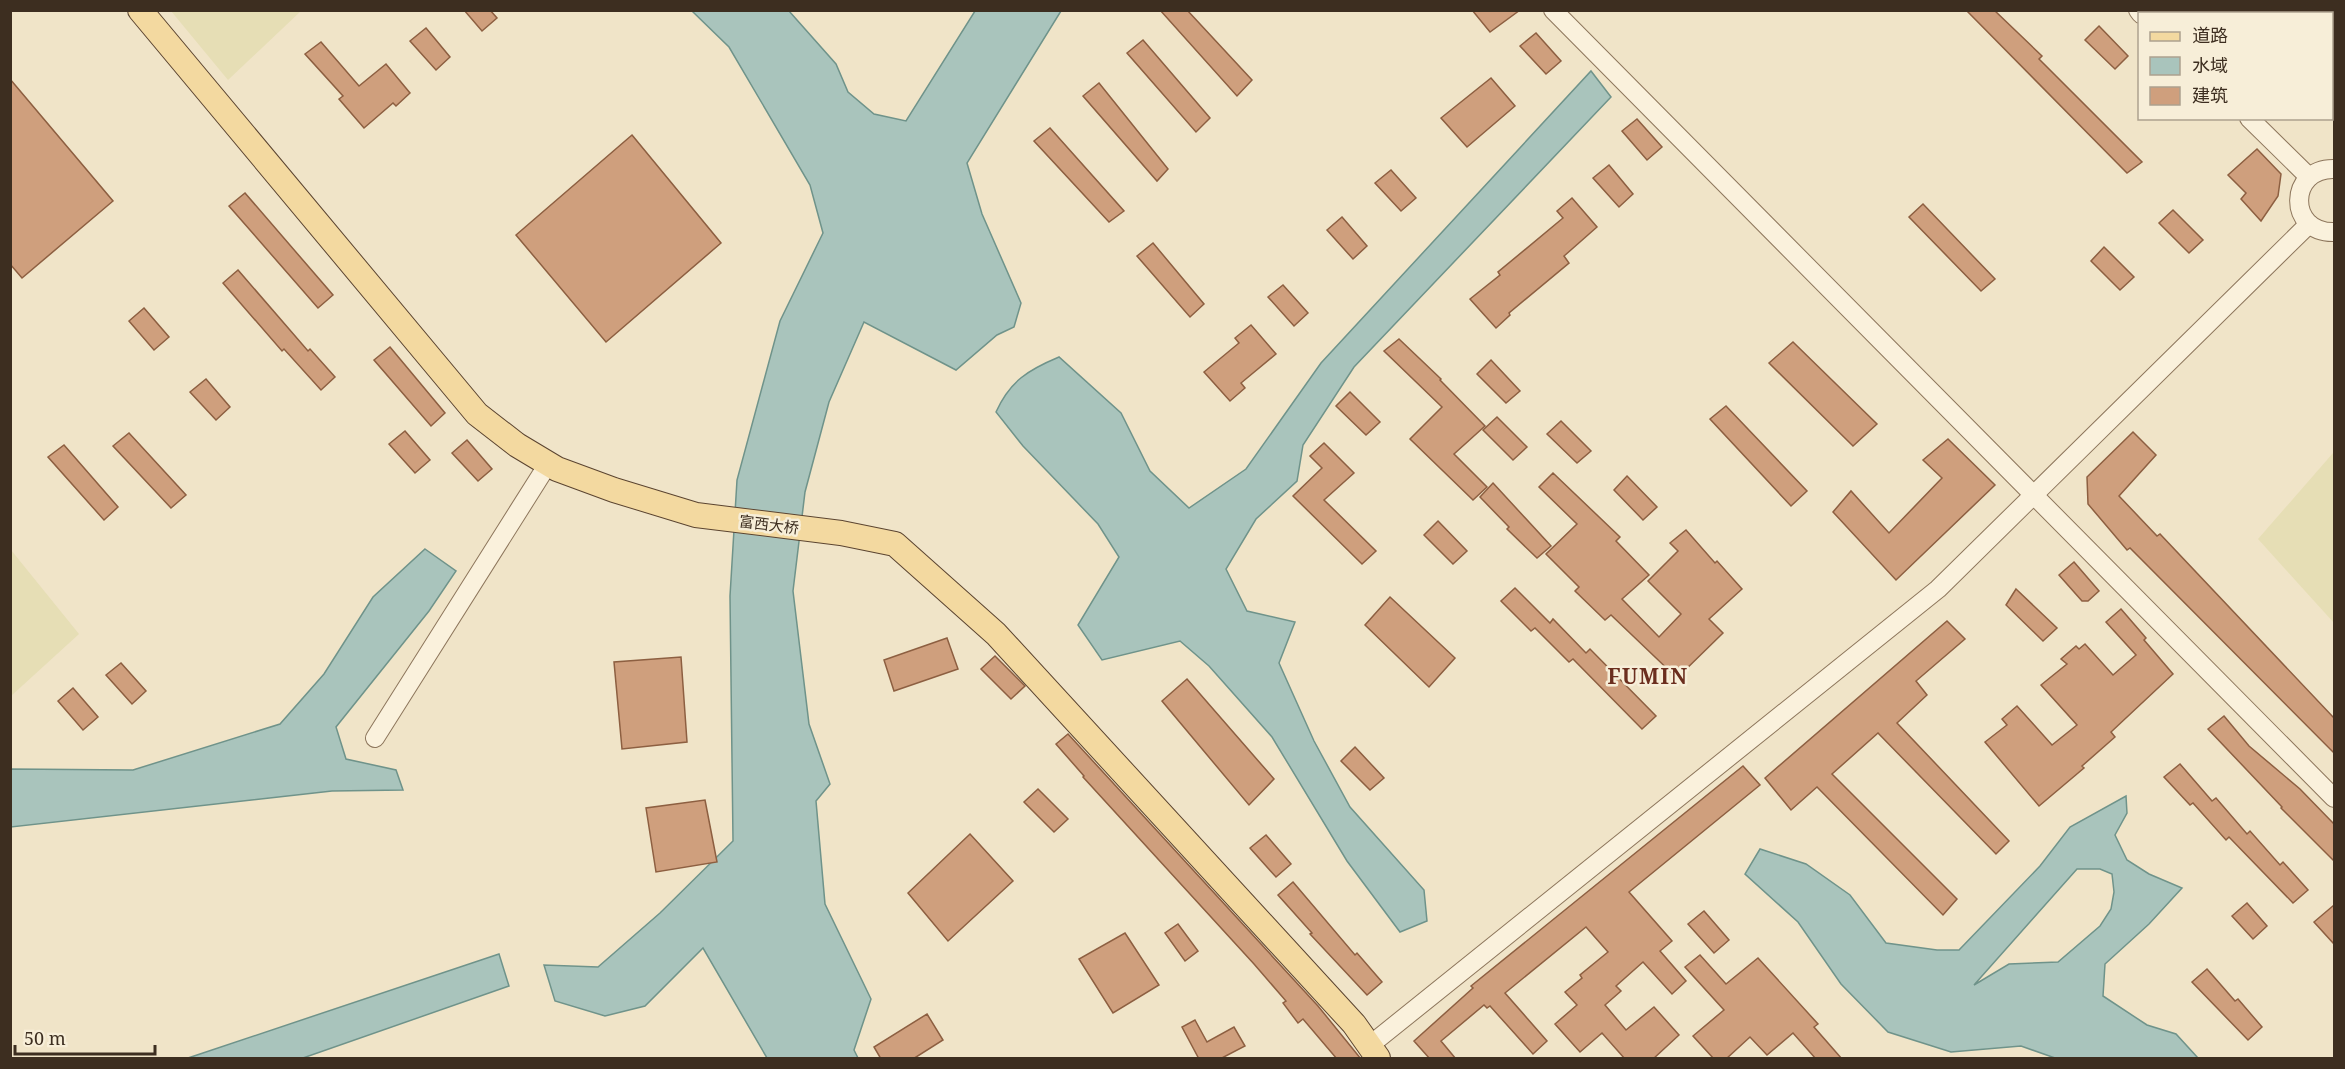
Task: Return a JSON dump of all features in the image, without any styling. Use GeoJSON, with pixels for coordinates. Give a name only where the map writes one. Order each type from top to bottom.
{"type":"FeatureCollection","features":[{"type":"Feature","properties":{"kind":"main road","name":"富西大桥"},"geometry":{"type":"LineString","coordinates":[[140,10],[477,414],[517,445],[548,464],[614,490],[696,515],[841,533],[895,544],[996,634],[1354,1024],[1374,1052]]}},
{"type":"Feature","properties":{"kind":"street"},"geometry":{"type":"LineString","coordinates":[[1553,10],[2334,798]]}},
{"type":"Feature","properties":{"kind":"street"},"geometry":{"type":"LineString","coordinates":[[2251,120],[2309,177]]}},
{"type":"Feature","properties":{"kind":"street"},"geometry":{"type":"LineString","coordinates":[[2334,169],[2324,169],[2309,177],[2301,188],[2298,201],[2301,214],[2309,224],[2324,232],[2334,232]]}},
{"type":"Feature","properties":{"kind":"street"},"geometry":{"type":"LineString","coordinates":[[1374,1052],[1938,589],[2309,224]]}},
{"type":"Feature","properties":{"kind":"street"},"geometry":{"type":"LineString","coordinates":[[375,738],[548,464]]}},
{"type":"Feature","properties":{"kind":"shaded area"},"geometry":{"type":"Polygon","coordinates":[[[171,11],[301,11],[228,80],[171,11]]]}},
{"type":"Feature","properties":{"kind":"shaded area"},"geometry":{"type":"Polygon","coordinates":[[[2334,454],[2334,623],[2258,539],[2334,454]]]}},
{"type":"Feature","properties":{"kind":"shaded area"},"geometry":{"type":"Polygon","coordinates":[[[11,550],[79,634],[10,696],[11,550]]]}},
{"type":"Feature","properties":{"kind":"water"},"geometry":{"type":"Polygon","coordinates":[[[692,11],[789,11],[836,64],[848,92],[874,114],[906,121],[975,11],[1061,11],[967,163],[982,214],[1021,303],[1014,327],[997,335],[956,370],[864,322],[829,402],[805,492],[793,591],[809,724],[830,784],[816,801],[825,904],[871,999],[854,1050],[858,1058],[767,1058],[703,948],[645,1006],[605,1016],[555,1001],[544,965],[598,967],[660,913],[733,841],[730,596],[737,480],[780,321],[823,233],[810,185],[729,47],[692,11]]]}},
{"type":"Feature","properties":{"kind":"water"},"geometry":{"type":"Polygon","coordinates":[[[1591,71],[1611,97],[1354,367],[1303,445],[1297,481],[1256,519],[1226,569],[1247,611],[1295,622],[1279,663],[1314,741],[1350,807],[1424,890],[1427,921],[1400,932],[1347,861],[1272,737],[1209,666],[1180,641],[1102,660],[1078,625],[1119,557],[1098,524],[1023,446],[996,412],[1014,384],[1029,372],[1059,357],[1121,413],[1150,471],[1189,508],[1246,469],[1321,363],[1591,71]]]}},
{"type":"Feature","properties":{"kind":"water"},"geometry":{"type":"Polygon","coordinates":[[[425,549],[456,571],[429,611],[336,727],[346,759],[396,770],[403,790],[332,791],[11,827],[11,769],[133,770],[280,724],[324,674],[373,597],[425,549]]]}},
{"type":"Feature","properties":{"kind":"water"},"geometry":{"type":"Polygon","coordinates":[[[2126,796],[2127,813],[2115,835],[2127,860],[2149,874],[2182,888],[2149,924],[2105,964],[2103,996],[2147,1025],[2176,1034],[2198,1058],[2055,1058],[2021,1046],[1951,1052],[1888,1032],[1841,984],[1798,922],[1745,874],[1760,849],[1806,864],[1850,895],[1886,943],[1937,950],[1959,950],[2040,866],[2070,827],[2126,796]],[[2077,869],[1974,985],[2009,964],[2058,962],[2100,926],[2111,909],[2114,892],[2112,874],[2100,869],[2077,869]]]}},
{"type":"Feature","properties":{"kind":"water"},"geometry":{"type":"Polygon","coordinates":[[[499,954],[509,986],[303,1058],[188,1058],[499,954]]]}},
{"type":"Feature","properties":{"kind":"building"},"geometry":{"type":"Polygon","coordinates":[[[464,10],[490,10],[497,18],[482,31],[464,10]]]}},
{"type":"Feature","properties":{"kind":"building"},"geometry":{"type":"Polygon","coordinates":[[[1160,10],[1187,10],[1252,80],[1237,96],[1160,10]]]}},
{"type":"Feature","properties":{"kind":"building"},"geometry":{"type":"Polygon","coordinates":[[[1472,10],[1520,10],[1490,32],[1472,10]]]}},
{"type":"Feature","properties":{"kind":"building"},"geometry":{"type":"Polygon","coordinates":[[[1966,10],[1994,10],[2042,56],[2039,59],[2142,162],[2127,173],[1966,10]]]}},
{"type":"Feature","properties":{"kind":"building"},"geometry":{"type":"Polygon","coordinates":[[[2099,26],[2128,56],[2115,69],[2085,40],[2099,26]]]}},
{"type":"Feature","properties":{"kind":"building"},"geometry":{"type":"Polygon","coordinates":[[[426,28],[450,57],[436,70],[410,41],[426,28]]]}},
{"type":"Feature","properties":{"kind":"building"},"geometry":{"type":"Polygon","coordinates":[[[1536,33],[1561,61],[1546,74],[1520,46],[1536,33]]]}},
{"type":"Feature","properties":{"kind":"building"},"geometry":{"type":"Polygon","coordinates":[[[1143,40],[1210,118],[1196,132],[1127,53],[1143,40]]]}},
{"type":"Feature","properties":{"kind":"building"},"geometry":{"type":"Polygon","coordinates":[[[321,42],[359,86],[386,64],[410,93],[396,106],[393,103],[364,128],[339,99],[343,96],[305,54],[321,42]]]}},
{"type":"Feature","properties":{"kind":"building"},"geometry":{"type":"Polygon","coordinates":[[[1491,78],[1515,106],[1467,147],[1441,118],[1491,78]]]}},
{"type":"Feature","properties":{"kind":"building"},"geometry":{"type":"Polygon","coordinates":[[[10,79],[113,201],[22,278],[10,264],[10,79]]]}},
{"type":"Feature","properties":{"kind":"building"},"geometry":{"type":"Polygon","coordinates":[[[1099,83],[1168,169],[1157,181],[1083,96],[1099,83]]]}},
{"type":"Feature","properties":{"kind":"building"},"geometry":{"type":"Polygon","coordinates":[[[1637,119],[1662,147],[1647,160],[1622,131],[1637,119]]]}},
{"type":"Feature","properties":{"kind":"building"},"geometry":{"type":"Polygon","coordinates":[[[1050,128],[1124,211],[1109,222],[1034,141],[1050,128]]]}},
{"type":"Feature","properties":{"kind":"building"},"geometry":{"type":"Polygon","coordinates":[[[632,135],[721,243],[606,342],[516,235],[632,135]]]}},
{"type":"Feature","properties":{"kind":"building"},"geometry":{"type":"Polygon","coordinates":[[[2257,149],[2281,174],[2278,196],[2261,221],[2241,199],[2246,193],[2228,175],[2257,149]]]}},
{"type":"Feature","properties":{"kind":"building"},"geometry":{"type":"Polygon","coordinates":[[[1609,165],[1633,194],[1619,207],[1593,178],[1609,165]]]}},
{"type":"Feature","properties":{"kind":"building"},"geometry":{"type":"Polygon","coordinates":[[[1391,170],[1416,198],[1401,211],[1375,183],[1391,170]]]}},
{"type":"Feature","properties":{"kind":"building"},"geometry":{"type":"Polygon","coordinates":[[[245,193],[333,295],[318,308],[229,206],[245,193]]]}},
{"type":"Feature","properties":{"kind":"building"},"geometry":{"type":"Polygon","coordinates":[[[1572,198],[1597,227],[1564,256],[1569,263],[1509,313],[1510,315],[1496,328],[1470,299],[1500,275],[1498,272],[1563,218],[1557,211],[1572,198]]]}},
{"type":"Feature","properties":{"kind":"building"},"geometry":{"type":"Polygon","coordinates":[[[1923,204],[1995,279],[1981,291],[1909,217],[1923,204]]]}},
{"type":"Feature","properties":{"kind":"building"},"geometry":{"type":"Polygon","coordinates":[[[2173,210],[2203,240],[2189,253],[2159,223],[2173,210]]]}},
{"type":"Feature","properties":{"kind":"building"},"geometry":{"type":"Polygon","coordinates":[[[1342,217],[1367,246],[1353,259],[1327,230],[1342,217]]]}},
{"type":"Feature","properties":{"kind":"building"},"geometry":{"type":"Polygon","coordinates":[[[1153,243],[1204,304],[1190,317],[1137,256],[1153,243]]]}},
{"type":"Feature","properties":{"kind":"building"},"geometry":{"type":"Polygon","coordinates":[[[2104,247],[2134,277],[2120,290],[2091,261],[2104,247]]]}},
{"type":"Feature","properties":{"kind":"building"},"geometry":{"type":"Polygon","coordinates":[[[238,270],[308,351],[310,349],[335,377],[321,390],[284,349],[282,351],[223,283],[238,270]]]}},
{"type":"Feature","properties":{"kind":"building"},"geometry":{"type":"Polygon","coordinates":[[[1283,285],[1308,313],[1294,326],[1268,297],[1283,285]]]}},
{"type":"Feature","properties":{"kind":"building"},"geometry":{"type":"Polygon","coordinates":[[[144,308],[169,337],[154,350],[129,321],[144,308]]]}},
{"type":"Feature","properties":{"kind":"building"},"geometry":{"type":"Polygon","coordinates":[[[1251,325],[1276,354],[1241,383],[1245,388],[1230,401],[1204,372],[1239,343],[1235,338],[1251,325]]]}},
{"type":"Feature","properties":{"kind":"building"},"geometry":{"type":"Polygon","coordinates":[[[1399,339],[1485,426],[1454,454],[1487,487],[1473,500],[1410,439],[1442,407],[1384,351],[1399,339]]]}},
{"type":"Feature","properties":{"kind":"building"},"geometry":{"type":"Polygon","coordinates":[[[1793,342],[1877,424],[1853,446],[1769,363],[1793,342]]]}},
{"type":"Feature","properties":{"kind":"building"},"geometry":{"type":"Polygon","coordinates":[[[390,347],[445,413],[431,426],[374,360],[390,347]]]}},
{"type":"Feature","properties":{"kind":"building"},"geometry":{"type":"Polygon","coordinates":[[[1491,360],[1520,391],[1506,403],[1477,374],[1491,360]]]}},
{"type":"Feature","properties":{"kind":"building"},"geometry":{"type":"Polygon","coordinates":[[[206,379],[230,407],[216,420],[190,392],[206,379]]]}},
{"type":"Feature","properties":{"kind":"building"},"geometry":{"type":"Polygon","coordinates":[[[1350,392],[1380,422],[1366,435],[1336,406],[1350,392]]]}},
{"type":"Feature","properties":{"kind":"building"},"geometry":{"type":"Polygon","coordinates":[[[1726,406],[1807,491],[1791,506],[1710,419],[1726,406]]]}},
{"type":"Feature","properties":{"kind":"building"},"geometry":{"type":"Polygon","coordinates":[[[1497,417],[1527,447],[1513,460],[1483,430],[1497,417]]]}},
{"type":"Feature","properties":{"kind":"building"},"geometry":{"type":"Polygon","coordinates":[[[1561,421],[1591,451],[1577,463],[1547,434],[1561,421]]]}},
{"type":"Feature","properties":{"kind":"building"},"geometry":{"type":"Polygon","coordinates":[[[405,431],[430,460],[415,473],[389,444],[405,431]]]}},
{"type":"Feature","properties":{"kind":"building"},"geometry":{"type":"Polygon","coordinates":[[[2133,432],[2156,455],[2119,496],[2157,536],[2160,534],[2334,718],[2334,753],[2130,548],[2127,550],[2088,504],[2087,477],[2133,432]]]}},
{"type":"Feature","properties":{"kind":"building"},"geometry":{"type":"Polygon","coordinates":[[[129,433],[186,495],[171,508],[113,446],[129,433]]]}},
{"type":"Feature","properties":{"kind":"building"},"geometry":{"type":"Polygon","coordinates":[[[1948,439],[1995,485],[1896,580],[1833,512],[1851,491],[1889,533],[1942,478],[1923,460],[1948,439]]]}},
{"type":"Feature","properties":{"kind":"building"},"geometry":{"type":"Polygon","coordinates":[[[467,440],[492,469],[478,481],[452,453],[467,440]]]}},
{"type":"Feature","properties":{"kind":"building"},"geometry":{"type":"Polygon","coordinates":[[[1324,443],[1354,473],[1324,500],[1376,551],[1362,564],[1293,496],[1322,468],[1310,456],[1324,443]]]}},
{"type":"Feature","properties":{"kind":"building"},"geometry":{"type":"Polygon","coordinates":[[[64,445],[118,507],[104,520],[48,457],[64,445]]]}},
{"type":"Feature","properties":{"kind":"building"},"geometry":{"type":"Polygon","coordinates":[[[1553,473],[1620,537],[1616,541],[1649,575],[1622,599],[1659,637],[1681,614],[1648,581],[1678,551],[1670,543],[1686,530],[1742,589],[1709,619],[1723,633],[1677,678],[1611,615],[1605,620],[1575,591],[1579,587],[1546,554],[1577,524],[1539,487],[1553,473]]]}},
{"type":"Feature","properties":{"kind":"building"},"geometry":{"type":"Polygon","coordinates":[[[1627,476],[1657,507],[1643,520],[1614,490],[1627,476]]]}},
{"type":"Feature","properties":{"kind":"building"},"geometry":{"type":"Polygon","coordinates":[[[1493,483],[1551,546],[1537,558],[1507,529],[1509,527],[1480,497],[1493,483]]]}},
{"type":"Feature","properties":{"kind":"building"},"geometry":{"type":"Polygon","coordinates":[[[1438,521],[1467,551],[1453,564],[1424,535],[1438,521]]]}},
{"type":"Feature","properties":{"kind":"building"},"geometry":{"type":"Polygon","coordinates":[[[2074,562],[2099,591],[2088,601],[2082,601],[2059,575],[2074,562]]]}},
{"type":"Feature","properties":{"kind":"building"},"geometry":{"type":"Polygon","coordinates":[[[1515,588],[1550,623],[1553,619],[1586,653],[1590,649],[1656,716],[1642,729],[1573,659],[1569,662],[1535,628],[1531,631],[1501,601],[1515,588]]]}},
{"type":"Feature","properties":{"kind":"building"},"geometry":{"type":"Polygon","coordinates":[[[2016,589],[2057,628],[2043,641],[2006,605],[2016,589]]]}},
{"type":"Feature","properties":{"kind":"building"},"geometry":{"type":"Polygon","coordinates":[[[1390,597],[1455,658],[1429,687],[1365,625],[1390,597]]]}},
{"type":"Feature","properties":{"kind":"building"},"geometry":{"type":"Polygon","coordinates":[[[2121,609],[2173,674],[2111,732],[2115,737],[2082,766],[2084,768],[2039,806],[1985,742],[2007,725],[2002,719],[2017,706],[2052,745],[2077,725],[2041,685],[2067,664],[2061,659],[2076,646],[2079,649],[2085,644],[2113,675],[2136,655],[2106,622],[2121,609]]]}},
{"type":"Feature","properties":{"kind":"building"},"geometry":{"type":"Polygon","coordinates":[[[1947,621],[1965,639],[1916,681],[1927,695],[1897,723],[2009,841],[1996,854],[1878,733],[1832,774],[1957,899],[1943,915],[1817,787],[1791,810],[1765,778],[1947,621]]]}},
{"type":"Feature","properties":{"kind":"building"},"geometry":{"type":"Polygon","coordinates":[[[947,638],[958,669],[894,691],[884,660],[947,638]]]}},
{"type":"Feature","properties":{"kind":"building"},"geometry":{"type":"Polygon","coordinates":[[[995,656],[1025,686],[1011,699],[981,669],[995,656]]]}},
{"type":"Feature","properties":{"kind":"building"},"geometry":{"type":"Polygon","coordinates":[[[681,657],[687,742],[622,749],[614,662],[681,657]]]}},
{"type":"Feature","properties":{"kind":"building"},"geometry":{"type":"Polygon","coordinates":[[[121,663],[146,691],[132,704],[106,675],[121,663]]]}},
{"type":"Feature","properties":{"kind":"building"},"geometry":{"type":"Polygon","coordinates":[[[1187,679],[1274,779],[1249,805],[1162,701],[1187,679]]]}},
{"type":"Feature","properties":{"kind":"building"},"geometry":{"type":"Polygon","coordinates":[[[73,688],[98,717],[83,730],[58,701],[73,688]]]}},
{"type":"Feature","properties":{"kind":"building"},"geometry":{"type":"Polygon","coordinates":[[[2224,716],[2249,746],[2300,789],[2334,824],[2334,861],[2208,729],[2224,716]]]}},
{"type":"Feature","properties":{"kind":"building"},"geometry":{"type":"Polygon","coordinates":[[[1068,734],[1318,1006],[1361,1059],[1337,1059],[1303,1019],[1298,1023],[1283,1003],[1286,1001],[1254,964],[1083,777],[1056,744],[1068,734]]]}},
{"type":"Feature","properties":{"kind":"building"},"geometry":{"type":"Polygon","coordinates":[[[1355,747],[1384,778],[1370,790],[1341,761],[1355,747]]]}},
{"type":"Feature","properties":{"kind":"building"},"geometry":{"type":"Polygon","coordinates":[[[2180,764],[2212,801],[2216,798],[2247,834],[2250,831],[2280,865],[2283,862],[2308,890],[2293,903],[2229,837],[2226,840],[2193,803],[2190,805],[2164,777],[2180,764]]]}},
{"type":"Feature","properties":{"kind":"building"},"geometry":{"type":"Polygon","coordinates":[[[1743,766],[1760,785],[1629,892],[1672,941],[1660,951],[1686,981],[1672,994],[1643,962],[1616,986],[1621,991],[1605,1005],[1626,1030],[1654,1007],[1679,1035],[1653,1059],[1625,1059],[1602,1033],[1580,1052],[1555,1024],[1577,1005],[1565,992],[1582,978],[1580,975],[1608,952],[1586,927],[1505,993],[1547,1041],[1533,1054],[1490,1006],[1487,1008],[1484,1005],[1441,1041],[1456,1059],[1430,1059],[1414,1041],[1473,988],[1471,986],[1743,766]]]}},
{"type":"Feature","properties":{"kind":"building"},"geometry":{"type":"Polygon","coordinates":[[[1038,789],[1068,819],[1054,832],[1024,802],[1038,789]]]}},
{"type":"Feature","properties":{"kind":"building"},"geometry":{"type":"Polygon","coordinates":[[[705,800],[717,862],[656,872],[646,808],[705,800]]]}},
{"type":"Feature","properties":{"kind":"building"},"geometry":{"type":"Polygon","coordinates":[[[970,834],[1013,881],[948,941],[908,893],[970,834]]]}},
{"type":"Feature","properties":{"kind":"building"},"geometry":{"type":"Polygon","coordinates":[[[1266,835],[1291,864],[1276,877],[1250,848],[1266,835]]]}},
{"type":"Feature","properties":{"kind":"building"},"geometry":{"type":"Polygon","coordinates":[[[1293,882],[1355,955],[1357,953],[1382,982],[1367,995],[1310,934],[1312,933],[1278,895],[1293,882]]]}},
{"type":"Feature","properties":{"kind":"building"},"geometry":{"type":"Polygon","coordinates":[[[2247,903],[2267,926],[2253,939],[2232,916],[2247,903]]]}},
{"type":"Feature","properties":{"kind":"building"},"geometry":{"type":"Polygon","coordinates":[[[2334,905],[2334,944],[2314,922],[2334,905]]]}},
{"type":"Feature","properties":{"kind":"building"},"geometry":{"type":"Polygon","coordinates":[[[1704,911],[1729,940],[1714,953],[1688,924],[1704,911]]]}},
{"type":"Feature","properties":{"kind":"building"},"geometry":{"type":"Polygon","coordinates":[[[1178,924],[1198,951],[1185,961],[1165,933],[1178,924]]]}},
{"type":"Feature","properties":{"kind":"building"},"geometry":{"type":"Polygon","coordinates":[[[1125,933],[1159,985],[1113,1013],[1079,959],[1125,933]]]}},
{"type":"Feature","properties":{"kind":"building"},"geometry":{"type":"Polygon","coordinates":[[[1700,955],[1726,984],[1758,958],[1818,1024],[1814,1027],[1842,1059],[1816,1059],[1793,1033],[1767,1055],[1750,1037],[1726,1059],[1714,1059],[1693,1036],[1724,1010],[1685,967],[1700,955]]]}},
{"type":"Feature","properties":{"kind":"building"},"geometry":{"type":"Polygon","coordinates":[[[2207,969],[2235,1001],[2238,999],[2262,1027],[2248,1040],[2192,982],[2207,969]]]}},
{"type":"Feature","properties":{"kind":"building"},"geometry":{"type":"Polygon","coordinates":[[[927,1014],[943,1040],[913,1059],[881,1059],[874,1047],[927,1014]]]}},
{"type":"Feature","properties":{"kind":"building"},"geometry":{"type":"Polygon","coordinates":[[[1195,1020],[1207,1042],[1234,1027],[1245,1046],[1220,1059],[1199,1059],[1182,1027],[1195,1020]]]}},
{"type":"Feature","properties":{"kind":"district","name":"FUMIN"},"geometry":{"type":"Point","coordinates":[1648,676]}}]}
